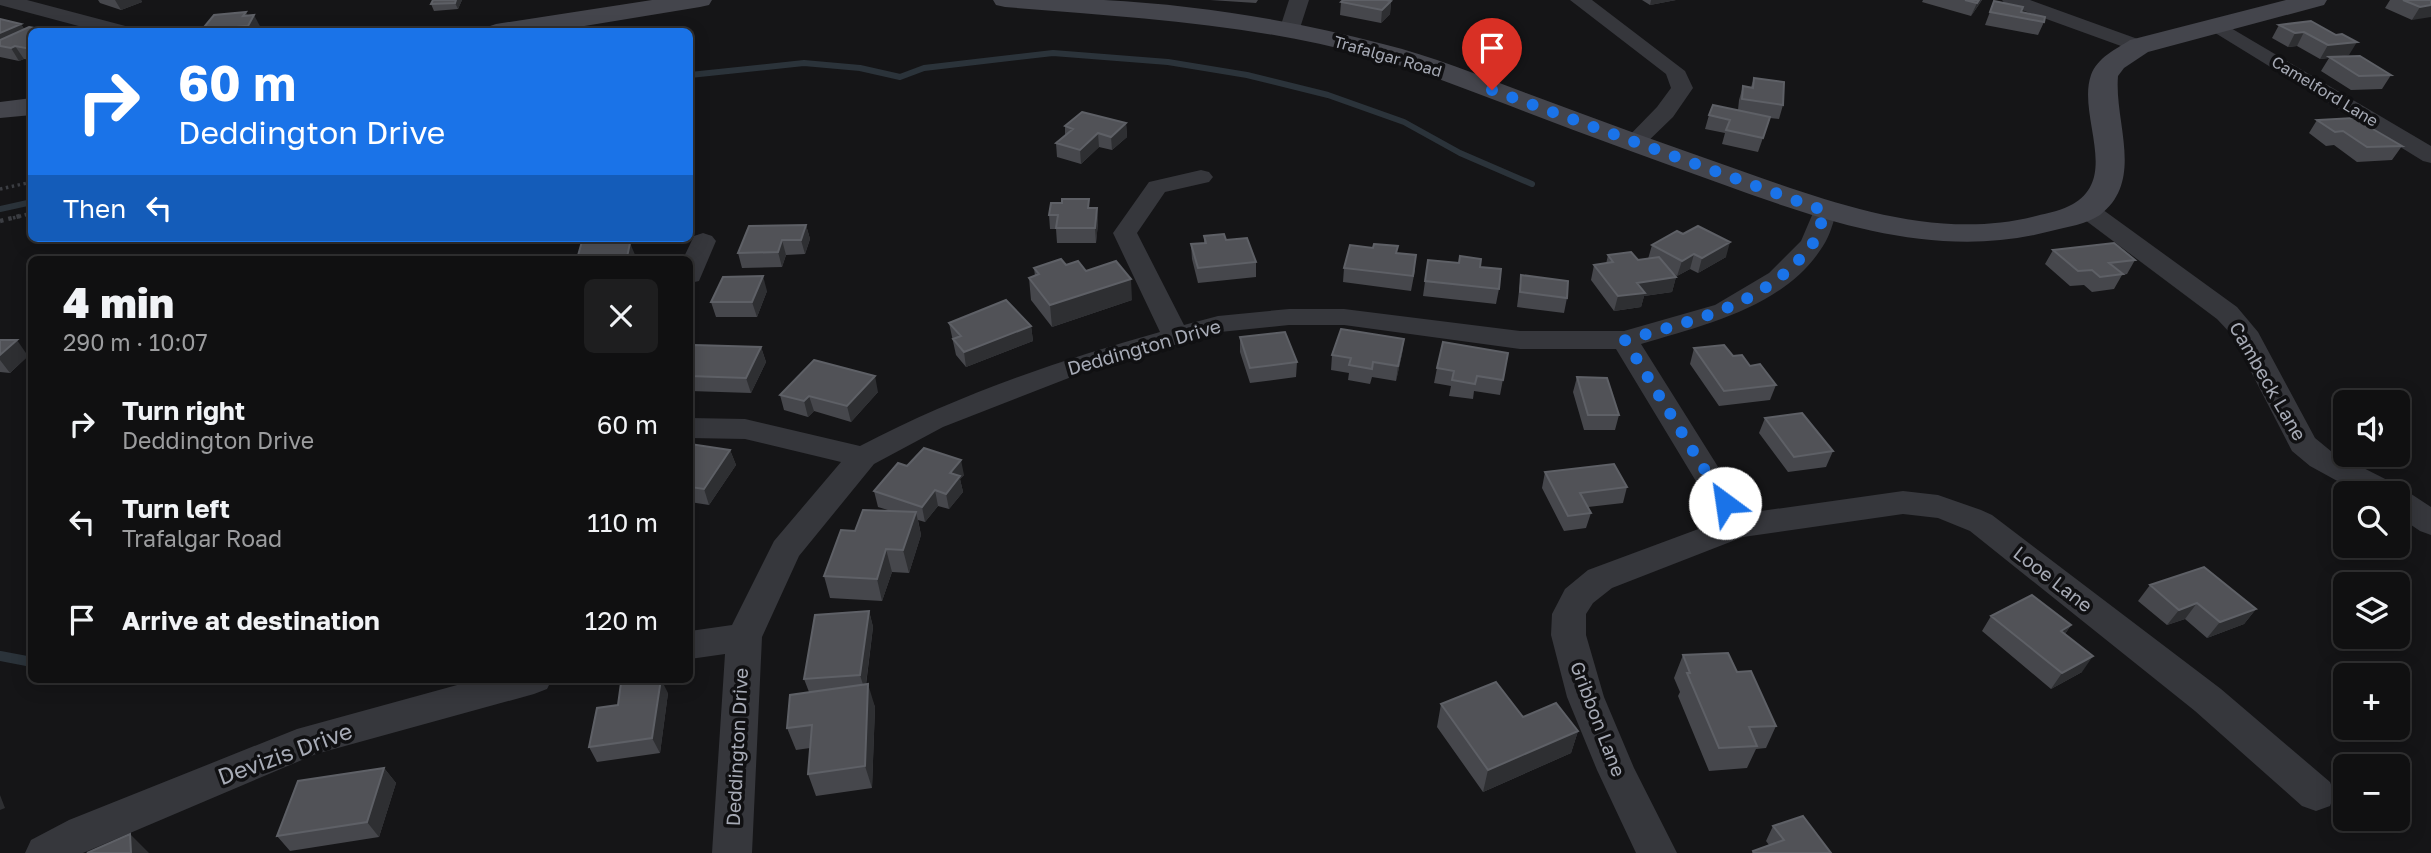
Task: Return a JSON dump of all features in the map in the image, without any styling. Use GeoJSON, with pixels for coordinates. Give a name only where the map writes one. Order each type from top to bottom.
{"type":"FeatureCollection","features":[{"type":"Feature","properties":{"kind":"street"},"geometry":{"type":"LineString","coordinates":[[5,0],[112,28]]}},
{"type":"Feature","properties":{"kind":"street"},"geometry":{"type":"LineString","coordinates":[[522,28],[700,0]]}},
{"type":"Feature","properties":{"kind":"street","name":"Trafalgar Road"},"geometry":{"type":"LineString","coordinates":[[1005,0],[1116,4],[1289,31],[1357,45],[1422,63],[1633,143],[1825,211],[1889,225],[1954,232],[2018,229],[2042,225],[2087,209]]}},
{"type":"Feature","properties":{"kind":"street"},"geometry":{"type":"LineString","coordinates":[[1289,31],[1299,0]]}},
{"type":"Feature","properties":{"kind":"street"},"geometry":{"type":"LineString","coordinates":[[1580,0],[1609,10],[1675,71],[1682,88],[1665,111],[1633,143]]}},
{"type":"Feature","properties":{"kind":"street"},"geometry":{"type":"LineString","coordinates":[[2012,0],[2140,46]]}},
{"type":"Feature","properties":{"kind":"street"},"geometry":{"type":"LineString","coordinates":[[2087,209],[2103,192],[2113,168],[2102,103],[2104,75],[2119,60],[2140,46],[2315,0]]}},
{"type":"Feature","properties":{"kind":"street","name":"Camelford Lane"},"geometry":{"type":"LineString","coordinates":[[2219,27],[2431,156]]}},
{"type":"Feature","properties":{"kind":"street"},"geometry":{"type":"LineString","coordinates":[[0,110],[28,106]]}},
{"type":"Feature","properties":{"kind":"street"},"geometry":{"type":"LineString","coordinates":[[1176,337],[1125,233],[1157,187],[1201,177]]}},
{"type":"Feature","properties":{"kind":"street","name":"Cambeck Lane"},"geometry":{"type":"LineString","coordinates":[[2087,209],[2227,313],[2244,332],[2303,444],[2321,459],[2363,481]]}},
{"type":"Feature","properties":{"kind":"street","name":"Deddington Drive"},"geometry":{"type":"LineString","coordinates":[[732,853],[744,637],[786,550],[863,457],[933,421],[1087,361],[1218,324],[1289,317],[1331,317],[1520,340],[1625,340],[1724,311],[1778,279],[1812,244],[1825,211]]}},
{"type":"Feature","properties":{"kind":"street"},"geometry":{"type":"LineString","coordinates":[[693,267],[703,240]]}},
{"type":"Feature","properties":{"kind":"street"},"geometry":{"type":"LineString","coordinates":[[1625,340],[1739,526]]}},
{"type":"Feature","properties":{"kind":"street"},"geometry":{"type":"LineString","coordinates":[[693,428],[745,429],[863,457]]}},
{"type":"Feature","properties":{"kind":"street","name":"Looe Lane"},"geometry":{"type":"LineString","coordinates":[[1739,526],[1913,501],[1958,512],[1981,523],[2208,700],[2316,794]]}},
{"type":"Feature","properties":{"kind":"street"},"geometry":{"type":"LineString","coordinates":[[2410,508],[2431,523]]}},
{"type":"Feature","properties":{"kind":"street","name":"Gribbon Lane"},"geometry":{"type":"LineString","coordinates":[[1657,853],[1599,732],[1574,663],[1569,638],[1569,614],[1580,593],[1600,579],[1739,526]]}},
{"type":"Feature","properties":{"kind":"street"},"geometry":{"type":"LineString","coordinates":[[693,645],[744,637]]}},
{"type":"Feature","properties":{"kind":"street","name":"Devizis Drive"},"geometry":{"type":"LineString","coordinates":[[45,853],[83,833],[310,740],[519,683]]}},
{"type":"Feature","properties":{"kind":"path"},"geometry":{"type":"LineString","coordinates":[[0,189],[28,183]]}},
{"type":"Feature","properties":{"kind":"path"},"geometry":{"type":"LineString","coordinates":[[0,221],[28,214]]}},
{"type":"Feature","properties":{"kind":"building"},"geometry":{"type":"Polygon","coordinates":[[[433,0],[456,0],[455,3],[431,4],[433,0]]]}},
{"type":"Feature","properties":{"kind":"building"},"geometry":{"type":"Polygon","coordinates":[[[2403,0],[2431,0],[2431,5],[2420,7],[2403,0]]]}},
{"type":"Feature","properties":{"kind":"building"},"geometry":{"type":"Polygon","coordinates":[[[1391,1],[1382,10],[1341,2],[1391,1]]]}},
{"type":"Feature","properties":{"kind":"building"},"geometry":{"type":"Polygon","coordinates":[[[1994,1],[2023,7],[2021,12],[2045,17],[2044,22],[1990,12],[1994,1]]]}},
{"type":"Feature","properties":{"kind":"building"},"geometry":{"type":"Polygon","coordinates":[[[246,12],[243,16],[254,15],[248,26],[203,28],[214,15],[246,12]]]}},
{"type":"Feature","properties":{"kind":"building"},"geometry":{"type":"Polygon","coordinates":[[[0,19],[21,24],[0,33],[0,19]]]}},
{"type":"Feature","properties":{"kind":"building"},"geometry":{"type":"Polygon","coordinates":[[[2311,21],[2336,35],[2342,34],[2357,42],[2328,45],[2304,32],[2295,33],[2279,25],[2311,21]]]}},
{"type":"Feature","properties":{"kind":"building"},"geometry":{"type":"Polygon","coordinates":[[[29,27],[34,28],[28,28],[28,48],[0,46],[0,40],[29,27]]]}},
{"type":"Feature","properties":{"kind":"building"},"geometry":{"type":"Polygon","coordinates":[[[2360,56],[2391,75],[2359,76],[2329,57],[2360,56]]]}},
{"type":"Feature","properties":{"kind":"building"},"geometry":{"type":"Polygon","coordinates":[[[1754,78],[1784,82],[1783,105],[1742,99],[1743,86],[1753,88],[1754,78]]]}},
{"type":"Feature","properties":{"kind":"building"},"geometry":{"type":"Polygon","coordinates":[[[1713,105],[1770,117],[1763,138],[1726,130],[1730,120],[1709,115],[1713,105]]]}},
{"type":"Feature","properties":{"kind":"building"},"geometry":{"type":"Polygon","coordinates":[[[1082,112],[1126,123],[1111,137],[1098,133],[1080,150],[1056,143],[1073,129],[1065,126],[1082,112]]]}},
{"type":"Feature","properties":{"kind":"building"},"geometry":{"type":"Polygon","coordinates":[[[2354,118],[2402,146],[2367,147],[2343,131],[2335,132],[2317,120],[2354,118]]]}},
{"type":"Feature","properties":{"kind":"building"},"geometry":{"type":"Polygon","coordinates":[[[1062,199],[1089,199],[1088,208],[1097,208],[1095,228],[1056,228],[1058,215],[1049,215],[1051,203],[1062,203],[1062,199]]]}},
{"type":"Feature","properties":{"kind":"building"},"geometry":{"type":"Polygon","coordinates":[[[806,225],[801,240],[782,240],[778,252],[738,253],[749,226],[806,225]]]}},
{"type":"Feature","properties":{"kind":"building"},"geometry":{"type":"Polygon","coordinates":[[[1698,226],[1730,242],[1702,258],[1694,254],[1682,261],[1652,245],[1677,231],[1683,234],[1698,226]]]}},
{"type":"Feature","properties":{"kind":"building"},"geometry":{"type":"Polygon","coordinates":[[[1224,234],[1226,240],[1247,238],[1256,262],[1198,268],[1191,244],[1206,243],[1204,236],[1224,234]]]}},
{"type":"Feature","properties":{"kind":"building"},"geometry":{"type":"Polygon","coordinates":[[[582,242],[630,243],[627,256],[578,256],[582,242]]]}},
{"type":"Feature","properties":{"kind":"building"},"geometry":{"type":"Polygon","coordinates":[[[2114,243],[2135,260],[2109,263],[2123,274],[2100,277],[2092,270],[2078,271],[2053,250],[2114,243]]]}},
{"type":"Feature","properties":{"kind":"building"},"geometry":{"type":"Polygon","coordinates":[[[1374,244],[1398,246],[1396,253],[1416,255],[1413,276],[1344,268],[1350,245],[1373,248],[1374,244]]]}},
{"type":"Feature","properties":{"kind":"building"},"geometry":{"type":"Polygon","coordinates":[[[1631,252],[1638,260],[1659,257],[1676,277],[1637,283],[1645,293],[1618,296],[1594,265],[1613,262],[1608,255],[1631,252]]]}},
{"type":"Feature","properties":{"kind":"building"},"geometry":{"type":"Polygon","coordinates":[[[1460,256],[1481,259],[1480,267],[1501,269],[1499,289],[1425,281],[1428,260],[1459,263],[1460,256]]]}},
{"type":"Feature","properties":{"kind":"building"},"geometry":{"type":"Polygon","coordinates":[[[1061,259],[1066,265],[1078,261],[1086,271],[1116,261],[1131,279],[1050,305],[1029,278],[1039,274],[1034,268],[1061,259]]]}},
{"type":"Feature","properties":{"kind":"building"},"geometry":{"type":"Polygon","coordinates":[[[1521,275],[1568,281],[1567,298],[1520,292],[1521,275]]]}},
{"type":"Feature","properties":{"kind":"building"},"geometry":{"type":"Polygon","coordinates":[[[763,276],[752,302],[711,302],[723,277],[763,276]]]}},
{"type":"Feature","properties":{"kind":"building"},"geometry":{"type":"Polygon","coordinates":[[[1006,300],[1031,326],[964,352],[953,339],[961,336],[949,323],[1006,300]]]}},
{"type":"Feature","properties":{"kind":"building"},"geometry":{"type":"Polygon","coordinates":[[[1341,329],[1404,339],[1398,366],[1373,362],[1372,369],[1349,365],[1351,358],[1332,355],[1341,329]]]}},
{"type":"Feature","properties":{"kind":"building"},"geometry":{"type":"Polygon","coordinates":[[[1285,332],[1297,362],[1250,368],[1240,337],[1285,332]]]}},
{"type":"Feature","properties":{"kind":"building"},"geometry":{"type":"Polygon","coordinates":[[[0,340],[17,340],[0,355],[0,340]]]}},
{"type":"Feature","properties":{"kind":"building"},"geometry":{"type":"Polygon","coordinates":[[[1443,342],[1508,353],[1503,380],[1477,376],[1475,384],[1452,380],[1454,371],[1437,368],[1443,342]]]}},
{"type":"Feature","properties":{"kind":"building"},"geometry":{"type":"Polygon","coordinates":[[[1724,345],[1733,356],[1742,355],[1750,366],[1760,364],[1776,385],[1724,391],[1694,348],[1724,345]]]}},
{"type":"Feature","properties":{"kind":"building"},"geometry":{"type":"Polygon","coordinates":[[[693,347],[761,347],[746,378],[693,376],[693,347]]]}},
{"type":"Feature","properties":{"kind":"building"},"geometry":{"type":"Polygon","coordinates":[[[814,360],[875,376],[847,406],[809,396],[804,401],[780,395],[814,360]]]}},
{"type":"Feature","properties":{"kind":"building"},"geometry":{"type":"Polygon","coordinates":[[[1577,377],[1607,378],[1619,415],[1588,415],[1577,377]]]}},
{"type":"Feature","properties":{"kind":"building"},"geometry":{"type":"Polygon","coordinates":[[[1802,413],[1833,451],[1794,457],[1765,418],[1802,413]]]}},
{"type":"Feature","properties":{"kind":"building"},"geometry":{"type":"Polygon","coordinates":[[[693,444],[730,450],[704,489],[693,487],[693,444]]]}},
{"type":"Feature","properties":{"kind":"building"},"geometry":{"type":"Polygon","coordinates":[[[924,448],[961,460],[950,473],[960,476],[946,494],[935,490],[922,507],[874,491],[898,463],[907,466],[924,448]]]}},
{"type":"Feature","properties":{"kind":"building"},"geometry":{"type":"Polygon","coordinates":[[[1614,464],[1627,487],[1580,493],[1591,513],[1568,516],[1545,472],[1614,464]]]}},
{"type":"Feature","properties":{"kind":"building"},"geometry":{"type":"Polygon","coordinates":[[[863,510],[916,512],[903,550],[886,549],[877,579],[824,576],[841,530],[855,531],[863,510]]]}},
{"type":"Feature","properties":{"kind":"building"},"geometry":{"type":"Polygon","coordinates":[[[2204,567],[2256,609],[2220,622],[2197,603],[2179,610],[2150,585],[2204,567]]]}},
{"type":"Feature","properties":{"kind":"building"},"geometry":{"type":"Polygon","coordinates":[[[2032,595],[2071,625],[2061,631],[2093,656],[2062,673],[1991,616],[2032,595]]]}},
{"type":"Feature","properties":{"kind":"building"},"geometry":{"type":"Polygon","coordinates":[[[869,611],[860,675],[804,679],[815,615],[869,611]]]}},
{"type":"Feature","properties":{"kind":"building"},"geometry":{"type":"Polygon","coordinates":[[[1728,653],[1737,672],[1751,671],[1776,726],[1749,727],[1757,746],[1719,748],[1687,673],[1690,673],[1683,655],[1728,653]]]}},
{"type":"Feature","properties":{"kind":"building"},"geometry":{"type":"Polygon","coordinates":[[[1496,682],[1523,717],[1556,703],[1578,731],[1488,770],[1441,704],[1496,682]]]}},
{"type":"Feature","properties":{"kind":"building"},"geometry":{"type":"Polygon","coordinates":[[[621,683],[660,683],[652,738],[589,747],[597,708],[618,705],[621,683]]]}},
{"type":"Feature","properties":{"kind":"building"},"geometry":{"type":"Polygon","coordinates":[[[868,684],[865,766],[808,774],[812,725],[787,728],[790,695],[868,684]]]}},
{"type":"Feature","properties":{"kind":"building"},"geometry":{"type":"Polygon","coordinates":[[[384,768],[367,822],[277,836],[298,781],[384,768]]]}},
{"type":"Feature","properties":{"kind":"building"},"geometry":{"type":"Polygon","coordinates":[[[1803,816],[1831,853],[1754,853],[1753,851],[1784,840],[1773,826],[1803,816]]]}},
{"type":"Feature","properties":{"kind":"building"},"geometry":{"type":"Polygon","coordinates":[[[130,834],[131,853],[87,853],[130,834]]]}},
{"type":"Feature","properties":{"kind":"waterway"},"geometry":{"type":"LineString","coordinates":[[693,75],[804,63],[860,68],[900,77],[924,68],[1053,53],[1168,62],[1247,75],[1328,95],[1404,122],[1460,153],[1532,184]]}},
{"type":"Feature","properties":{"kind":"waterway"},"geometry":{"type":"LineString","coordinates":[[0,209],[28,203]]}},
{"type":"Feature","properties":{"kind":"waterway"},"geometry":{"type":"LineString","coordinates":[[0,656],[28,661]]}},
{"type":"Feature","properties":{"kind":"route"},"geometry":{"type":"LineString","coordinates":[[1492,90],[1825,211],[1812,244],[1778,279],[1724,311],[1625,340],[1725,503]]}}]}
